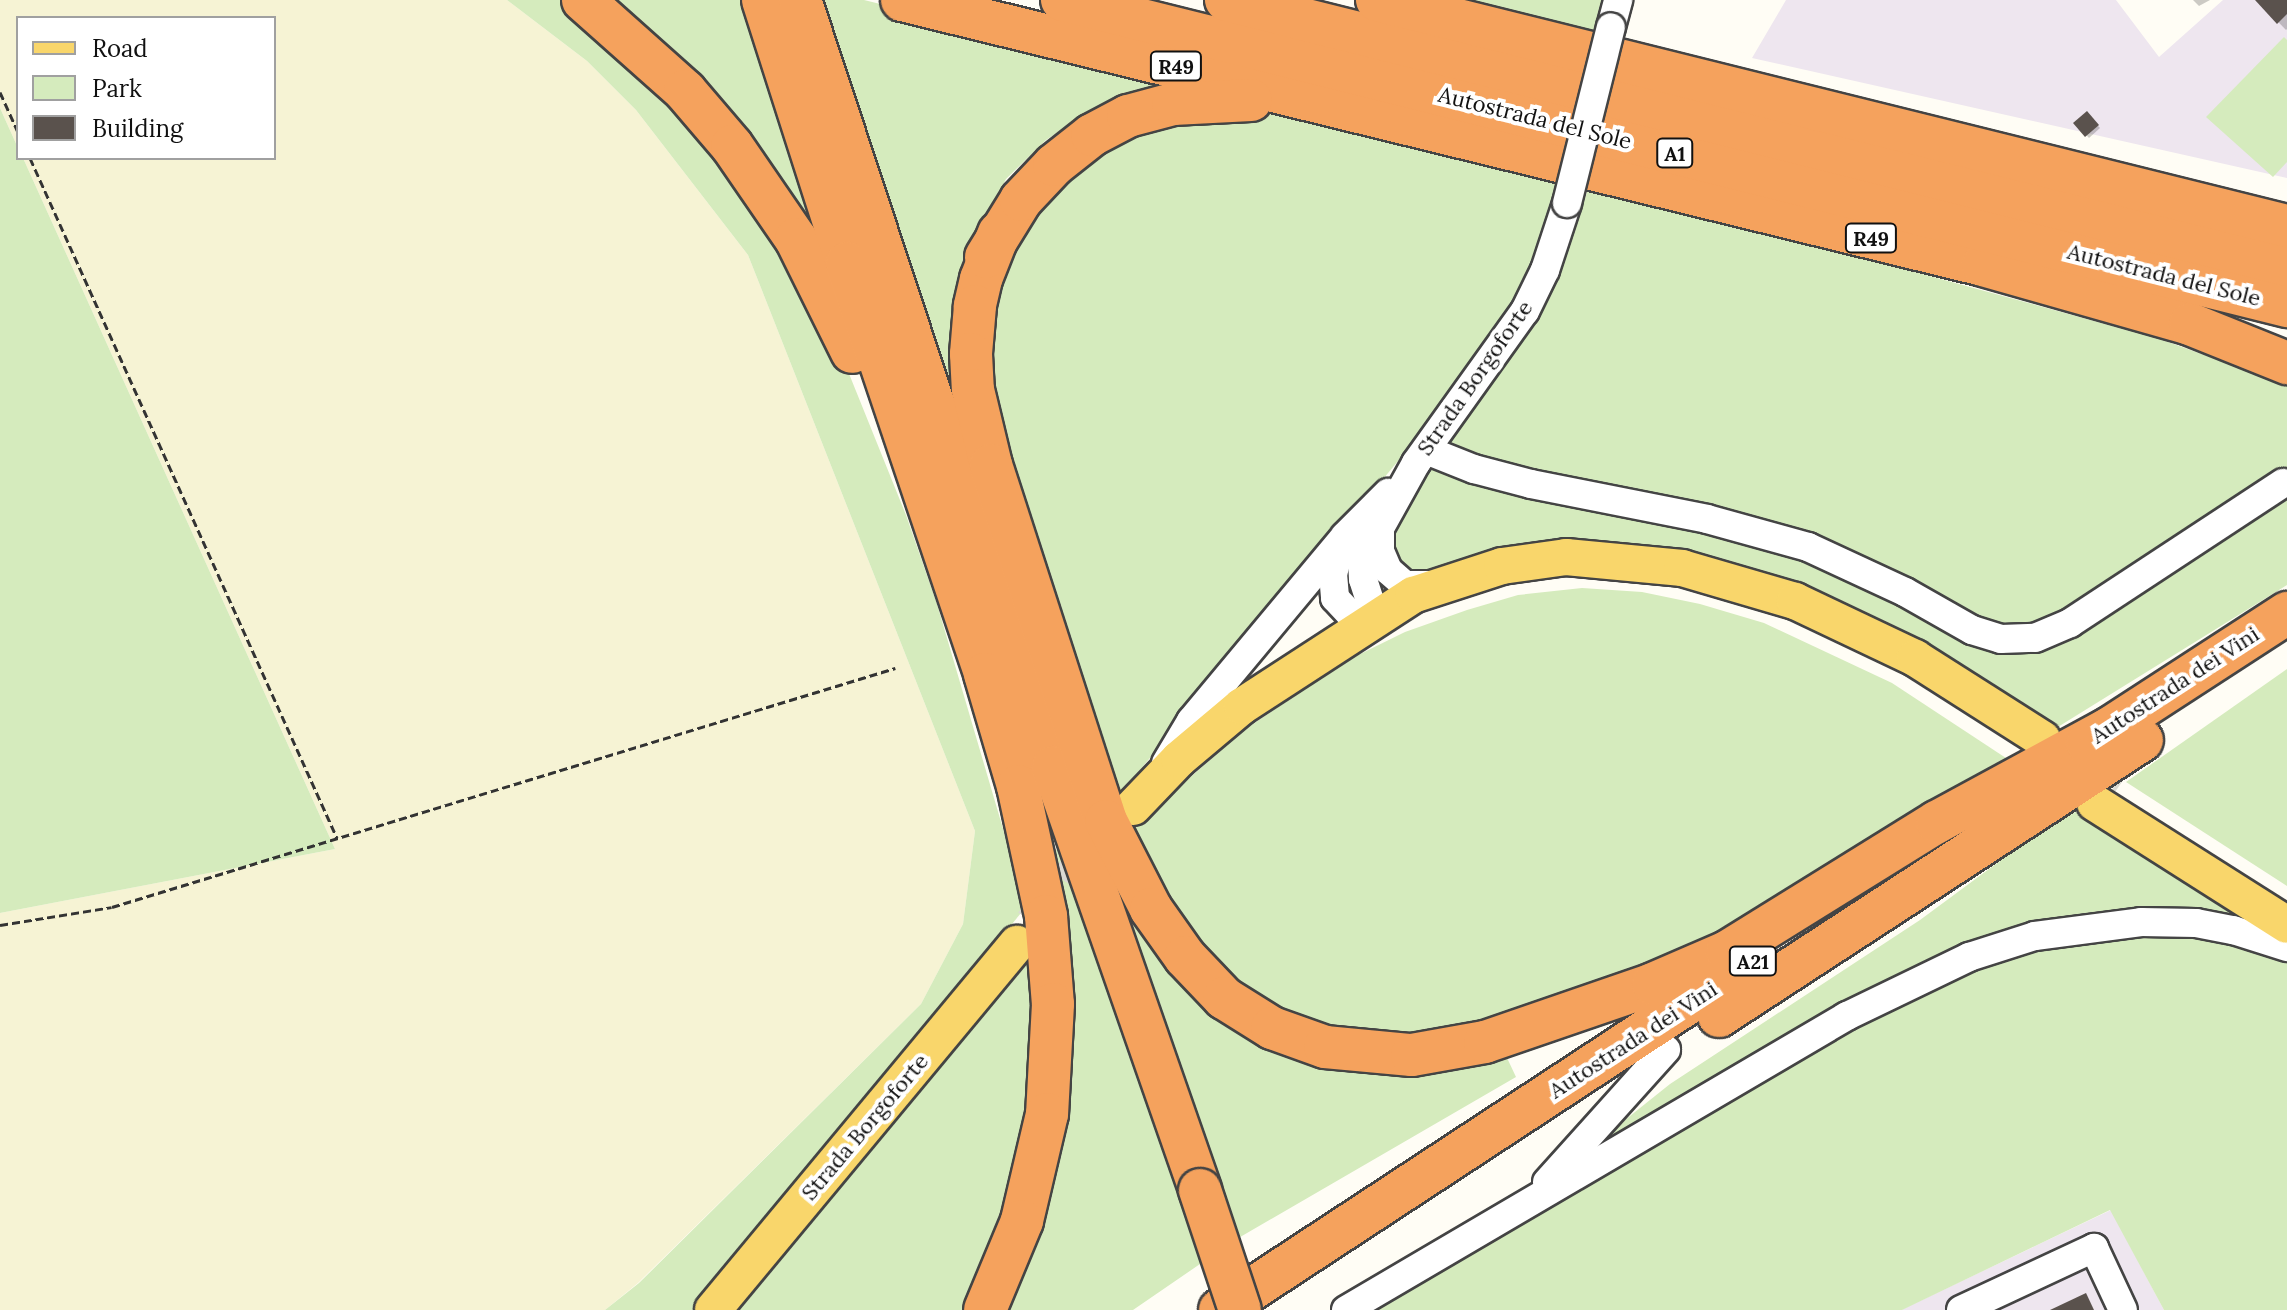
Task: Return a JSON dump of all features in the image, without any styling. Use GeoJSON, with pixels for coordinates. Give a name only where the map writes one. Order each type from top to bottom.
{"type":"FeatureCollection","features":[{"type":"Feature","properties":{"kind":"highway"},"geometry":{"type":"LineString","coordinates":[[583,0],[649,56],[711,120],[765,192],[817,276],[851,351],[909,499],[977,700],[1035,777]]}},
{"type":"Feature","properties":{"kind":"highway","name":"R49"},"geometry":{"type":"LineString","coordinates":[[902,0],[1450,132],[2144,309],[2287,363]]}},
{"type":"Feature","properties":{"kind":"highway","name":"Autostrada del Sole"},"geometry":{"type":"LineString","coordinates":[[1062,0],[2287,306]]}},
{"type":"Feature","properties":{"kind":"highway","name":"Autostrada del Sole"},"geometry":{"type":"LineString","coordinates":[[1226,0],[2287,265]]}},
{"type":"Feature","properties":{"kind":"highway"},"geometry":{"type":"LineString","coordinates":[[1377,0],[2287,226]]}},
{"type":"Feature","properties":{"kind":"highway"},"geometry":{"type":"LineString","coordinates":[[787,14],[852,278],[985,674],[1035,777],[1200,1190],[1240,1310]]}},
{"type":"Feature","properties":{"kind":"highway"},"geometry":{"type":"LineString","coordinates":[[985,1310],[1022,1221],[1047,1114],[1053,1055],[1029,645],[996,534],[963,392],[961,352],[968,302],[982,263],[1021,200],[1072,150],[1109,125],[1161,107],[1198,100],[1261,101],[1450,132]]}},
{"type":"Feature","properties":{"kind":"highway"},"geometry":{"type":"LineString","coordinates":[[2049,167],[2145,181],[2222,200],[2287,211]]}},
{"type":"Feature","properties":{"kind":"highway"},"geometry":{"type":"LineString","coordinates":[[999,233],[981,279],[972,329],[977,411],[1106,821],[1143,896],[1185,957],[1224,998],[1272,1028],[1325,1047],[1412,1055],[1485,1042],[1653,984],[1727,952],[1937,822],[2110,728]]}},
{"type":"Feature","properties":{"kind":"highway","name":"Autostrada dei Vini"},"geometry":{"type":"LineString","coordinates":[[1220,1310],[2287,613]]}},
{"type":"Feature","properties":{"kind":"highway","name":"Autostrada dei Vini"},"geometry":{"type":"LineString","coordinates":[[1269,1310],[2287,646]]}},
{"type":"Feature","properties":{"kind":"main road"},"geometry":{"type":"LineString","coordinates":[[1144,796],[1242,706],[1413,595],[1502,566],[1566,557],[1648,563],[1718,576],[1795,601],[1881,639],[2031,745],[1840,643],[1738,604],[1668,587],[1595,580],[1537,582],[1364,629]]}},
{"type":"Feature","properties":{"kind":"main road"},"geometry":{"type":"LineString","coordinates":[[2287,901],[2106,797],[2287,925]]}},
{"type":"Feature","properties":{"kind":"main road","name":"Strada Borgoforte"},"geometry":{"type":"LineString","coordinates":[[713,1310],[1017,944]]}},
{"type":"Feature","properties":{"kind":"street","name":"Strada Borgoforte"},"geometry":{"type":"LineString","coordinates":[[1415,467],[1525,311],[1549,259],[1567,203],[1614,14]]}},
{"type":"Feature","properties":{"kind":"street"},"geometry":{"type":"LineString","coordinates":[[1415,467],[1380,528],[1383,561],[1405,585],[1440,585]]}},
{"type":"Feature","properties":{"kind":"street"},"geometry":{"type":"LineString","coordinates":[[1345,536],[1335,560],[1333,586],[1342,607],[1364,629],[1371,604],[1361,568],[1365,542],[1415,467]]}},
{"type":"Feature","properties":{"kind":"street"},"geometry":{"type":"LineString","coordinates":[[1144,796],[1191,721],[1345,536],[1415,467],[1474,469],[1531,484],[1707,519],[1808,547],[1905,592],[1972,630],[2001,639],[2035,638],[2070,623],[2283,483]]}},
{"type":"Feature","properties":{"kind":"street"},"geometry":{"type":"LineString","coordinates":[[1346,1310],[1847,1016],[1929,973],[1969,957],[2035,936],[2141,922],[2196,923],[2233,930],[2287,947]]}},
{"type":"Feature","properties":{"kind":"street"},"geometry":{"type":"LineString","coordinates":[[1528,1203],[1666,1050]]}},
{"type":"Feature","properties":{"kind":"street"},"geometry":{"type":"LineString","coordinates":[[1961,1310],[2094,1248],[2123,1310]]}},
{"type":"Feature","properties":{"kind":"path"},"geometry":{"type":"LineString","coordinates":[[0,92],[16,128]]}},
{"type":"Feature","properties":{"kind":"path"},"geometry":{"type":"LineString","coordinates":[[31,160],[337,838]]}},
{"type":"Feature","properties":{"kind":"path"},"geometry":{"type":"LineString","coordinates":[[0,925],[112,907],[895,668]]}},
{"type":"Feature","properties":{"kind":"shaded area"},"geometry":{"type":"Polygon","coordinates":[[[0,0],[507,0],[587,61],[636,110],[748,255],[975,831],[963,924],[921,1004],[638,1283],[605,1310],[0,1310],[0,913],[335,849],[24,160],[276,160],[276,16],[16,16],[16,144],[0,108],[0,0]]]}},
{"type":"Feature","properties":{"kind":"shaded area"},"geometry":{"type":"Polygon","coordinates":[[[1786,0],[2116,0],[2159,57],[2223,0],[2287,0],[2287,178],[1752,58],[1786,0]]]}},
{"type":"Feature","properties":{"kind":"shaded area"},"geometry":{"type":"Polygon","coordinates":[[[2111,1210],[2164,1310],[1901,1310],[2111,1210]]]}},
{"type":"Feature","properties":{"kind":"green space"},"geometry":{"type":"Polygon","coordinates":[[[507,0],[566,0],[738,172],[833,334],[906,515],[937,604],[1026,907],[693,1310],[605,1310],[639,1283],[921,1004],[963,924],[975,831],[748,255],[636,110],[587,61],[507,0]]]}},
{"type":"Feature","properties":{"kind":"green space"},"geometry":{"type":"Polygon","coordinates":[[[601,0],[864,0],[1203,83],[1084,115],[1046,140],[1006,179],[963,260],[954,298],[949,342],[950,391],[856,333],[601,0]]]}},
{"type":"Feature","properties":{"kind":"green space"},"geometry":{"type":"Polygon","coordinates":[[[1468,0],[1604,0],[1593,38],[1468,0]]]}},
{"type":"Feature","properties":{"kind":"green space"},"geometry":{"type":"Polygon","coordinates":[[[2284,37],[2287,40],[2287,162],[2273,177],[2206,117],[2284,37]]]}},
{"type":"Feature","properties":{"kind":"green space"},"geometry":{"type":"Polygon","coordinates":[[[0,108],[16,144],[16,160],[24,160],[335,849],[0,913],[0,108]]]}},
{"type":"Feature","properties":{"kind":"green space"},"geometry":{"type":"Polygon","coordinates":[[[1258,110],[1304,115],[1560,178],[1541,248],[1516,303],[1434,418],[1114,801],[988,409],[982,335],[1024,214],[1117,132],[1258,110]]]}},
{"type":"Feature","properties":{"kind":"green space"},"geometry":{"type":"Polygon","coordinates":[[[1590,183],[2160,339],[2287,385],[2287,585],[2053,730],[1690,559],[1425,581],[1400,571],[1387,528],[1424,479],[1457,423],[1532,324],[1562,268],[1590,183]]]}},
{"type":"Feature","properties":{"kind":"green space"},"geometry":{"type":"Polygon","coordinates":[[[1582,588],[1642,592],[1700,604],[1764,623],[1892,683],[2009,760],[1699,941],[1524,1015],[1463,1035],[1344,1036],[1226,984],[1137,860],[1129,831],[1244,730],[1348,660],[1405,632],[1467,610],[1518,595],[1582,588]]]}},
{"type":"Feature","properties":{"kind":"green space"},"geometry":{"type":"Polygon","coordinates":[[[2287,669],[2287,886],[2126,782],[2287,669]]]}},
{"type":"Feature","properties":{"kind":"green space"},"geometry":{"type":"Polygon","coordinates":[[[2088,805],[2272,922],[2158,908],[2092,912],[2037,923],[1606,1146],[1600,1140],[1670,1084],[1920,920],[2039,832],[2088,805]]]}},
{"type":"Feature","properties":{"kind":"green space"},"geometry":{"type":"Polygon","coordinates":[[[1066,845],[1104,859],[1246,1025],[1501,1045],[1516,1077],[1235,1240],[1133,1310],[1001,1310],[1056,850],[1066,845]]]}},
{"type":"Feature","properties":{"kind":"green space"},"geometry":{"type":"Polygon","coordinates":[[[2096,935],[2191,935],[2287,956],[2287,1310],[2164,1310],[2110,1210],[1902,1310],[1369,1310],[1896,1001],[1976,965],[2096,935]]]}},
{"type":"Feature","properties":{"kind":"green space"},"geometry":{"type":"Polygon","coordinates":[[[1033,946],[1035,1073],[1005,1220],[968,1310],[739,1310],[1033,946]]]}},
{"type":"Feature","properties":{"kind":"building"},"geometry":{"type":"Polygon","coordinates":[[[2255,0],[2287,0],[2287,14],[2277,24],[2255,0]]]}},
{"type":"Feature","properties":{"kind":"building"},"geometry":{"type":"Polygon","coordinates":[[[2087,111],[2099,125],[2085,137],[2073,123],[2087,111]]]}},
{"type":"Feature","properties":{"kind":"building"},"geometry":{"type":"Polygon","coordinates":[[[2086,1293],[2094,1310],[2050,1310],[2086,1293]]]}},
{"type":"Feature","properties":{"kind":"tunnel"},"geometry":{"type":"LineString","coordinates":[[2068,758],[2116,791]]}},
{"type":"Feature","properties":{"kind":"tunnel"},"geometry":{"type":"LineString","coordinates":[[1032,924],[1101,841]]}}]}
